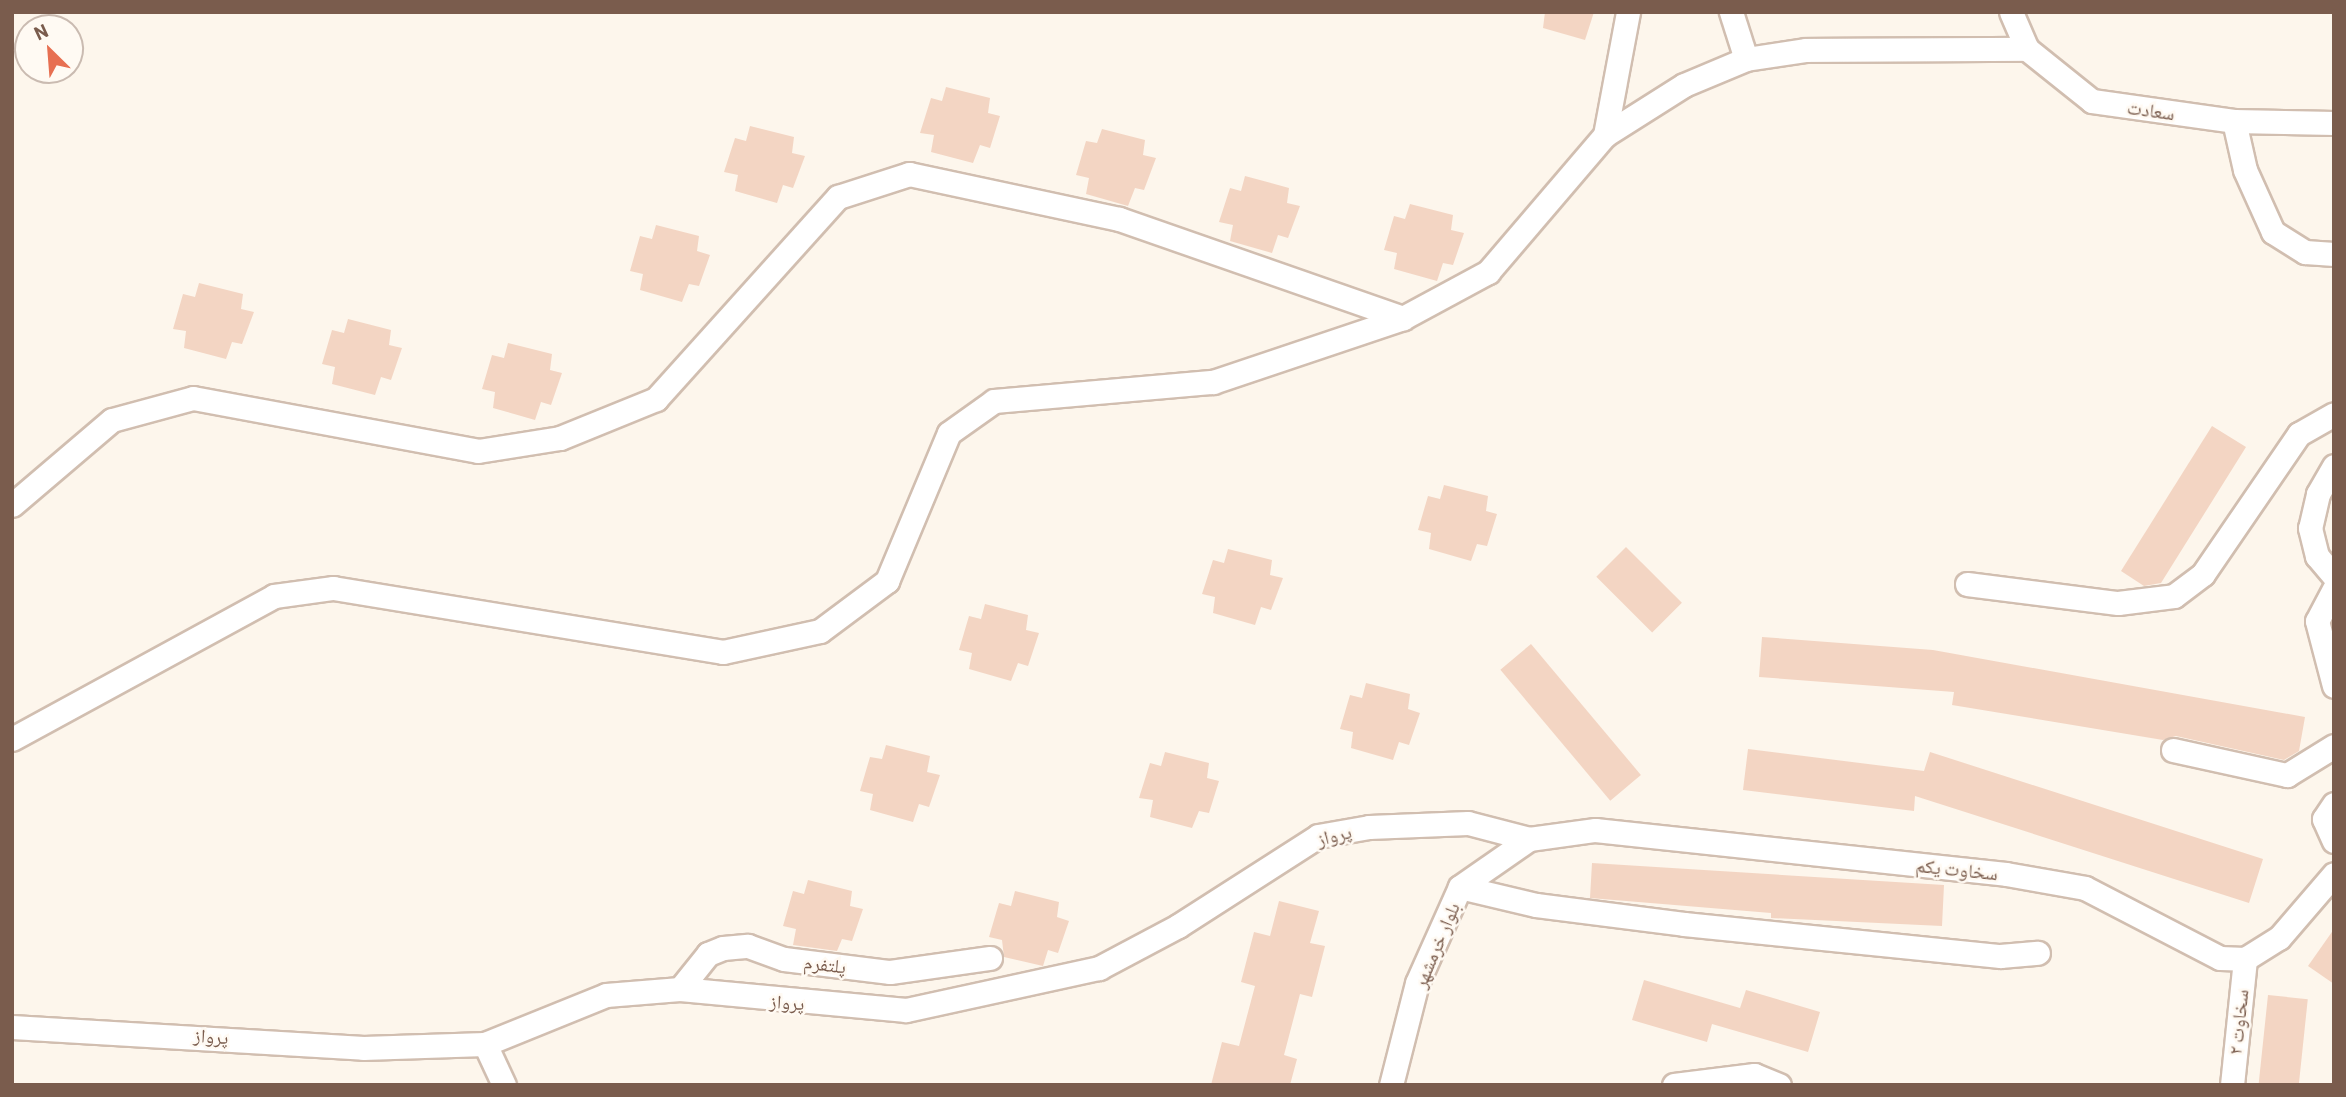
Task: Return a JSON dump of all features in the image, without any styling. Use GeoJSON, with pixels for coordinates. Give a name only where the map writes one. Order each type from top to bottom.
{"type":"FeatureCollection","features":[{"type":"Feature","properties":{"kind":"street"},"geometry":{"type":"LineString","coordinates":[[1605,135],[1628,12]]}},
{"type":"Feature","properties":{"kind":"street"},"geometry":{"type":"LineString","coordinates":[[1731,12],[1746,59]]}},
{"type":"Feature","properties":{"kind":"street","name":"سعادت"},"geometry":{"type":"LineString","coordinates":[[2011,12],[2027,50],[2092,101],[2234,121],[2334,123]]}},
{"type":"Feature","properties":{"kind":"street"},"geometry":{"type":"LineString","coordinates":[[12,739],[274,596],[332,588],[723,652],[820,631],[887,581],[949,433],[994,401],[1213,382],[1403,318],[1488,272],[1605,135],[1684,85],[1746,59],[1807,50],[2027,50]]}},
{"type":"Feature","properties":{"kind":"street"},"geometry":{"type":"LineString","coordinates":[[2234,121],[2245,170],[2273,232],[2305,252],[2334,254]]}},
{"type":"Feature","properties":{"kind":"street"},"geometry":{"type":"LineString","coordinates":[[12,505],[112,420],[193,398],[478,451],[560,438],[656,399],[838,197],[909,174],[1119,219],[1403,318]]}},
{"type":"Feature","properties":{"kind":"street"},"geometry":{"type":"LineString","coordinates":[[1967,584],[2118,603],[2174,597],[2203,574],[2299,434],[2334,414]]}},
{"type":"Feature","properties":{"kind":"street"},"geometry":{"type":"LineString","coordinates":[[2334,466],[2318,494],[2310,528],[2317,556],[2334,576]]}},
{"type":"Feature","properties":{"kind":"street"},"geometry":{"type":"LineString","coordinates":[[2334,589],[2317,621],[2334,686]]}},
{"type":"Feature","properties":{"kind":"street"},"geometry":{"type":"LineString","coordinates":[[2173,750],[2287,775],[2334,746]]}},
{"type":"Feature","properties":{"kind":"street"},"geometry":{"type":"LineString","coordinates":[[2334,804],[2324,819],[2334,841]]}},
{"type":"Feature","properties":{"kind":"street","name":"پرواز"},"geometry":{"type":"LineString","coordinates":[[12,1027],[363,1048],[485,1044],[606,995],[680,989],[906,1010],[968,1001],[1099,968],[1178,926],[1318,836],[1468,823],[1529,839]]}},
{"type":"Feature","properties":{"kind":"street","name":"سخاوت یکم"},"geometry":{"type":"LineString","coordinates":[[1529,839],[1595,830],[2006,874],[2085,888],[2220,958],[2245,959]]}},
{"type":"Feature","properties":{"kind":"street","name":"بلوار خرمشهر"},"geometry":{"type":"LineString","coordinates":[[1391,1085],[1417,983],[1461,887],[1529,839]]}},
{"type":"Feature","properties":{"kind":"street"},"geometry":{"type":"LineString","coordinates":[[2245,959],[2280,938],[2334,874]]}},
{"type":"Feature","properties":{"kind":"street"},"geometry":{"type":"LineString","coordinates":[[1461,887],[1536,905],[1684,924],[2000,956],[2038,953]]}},
{"type":"Feature","properties":{"kind":"street","name":"پلتفرم"},"geometry":{"type":"LineString","coordinates":[[680,989],[708,954],[723,948],[748,946],[784,959],[890,972],[990,958]]}},
{"type":"Feature","properties":{"kind":"street","name":"سخاوت ۲"},"geometry":{"type":"LineString","coordinates":[[2232,1085],[2245,959]]}},
{"type":"Feature","properties":{"kind":"street"},"geometry":{"type":"LineString","coordinates":[[485,1044],[504,1085]]}},
{"type":"Feature","properties":{"kind":"street"},"geometry":{"type":"LineString","coordinates":[[1674,1085],[1754,1075],[1779,1085]]}},
{"type":"Feature","properties":{"kind":"building"},"geometry":{"type":"Polygon","coordinates":[[[1545,12],[1594,12],[1585,40],[1543,28],[1545,12]]]}},
{"type":"Feature","properties":{"kind":"building"},"geometry":{"type":"Polygon","coordinates":[[[946,87],[990,98],[988,113],[1000,116],[990,148],[980,145],[973,163],[931,152],[934,135],[920,133],[931,98],[942,101],[946,87]]]}},
{"type":"Feature","properties":{"kind":"building"},"geometry":{"type":"Polygon","coordinates":[[[750,126],[794,137],[792,153],[805,156],[793,188],[783,185],[777,203],[735,191],[738,175],[724,172],[735,138],[746,141],[750,126]]]}},
{"type":"Feature","properties":{"kind":"building"},"geometry":{"type":"Polygon","coordinates":[[[1102,129],[1145,140],[1143,155],[1156,158],[1144,190],[1135,188],[1128,206],[1086,194],[1089,178],[1076,175],[1086,141],[1097,143],[1102,129]]]}},
{"type":"Feature","properties":{"kind":"building"},"geometry":{"type":"Polygon","coordinates":[[[1245,176],[1289,188],[1287,203],[1300,206],[1288,238],[1278,235],[1272,253],[1230,241],[1233,225],[1219,222],[1230,188],[1241,191],[1245,176]]]}},
{"type":"Feature","properties":{"kind":"building"},"geometry":{"type":"Polygon","coordinates":[[[1410,204],[1453,215],[1451,230],[1464,233],[1453,265],[1443,263],[1437,281],[1394,269],[1397,253],[1384,250],[1394,216],[1405,219],[1410,204]]]}},
{"type":"Feature","properties":{"kind":"building"},"geometry":{"type":"Polygon","coordinates":[[[656,225],[699,236],[697,251],[710,255],[699,286],[689,284],[682,302],[640,290],[643,274],[630,271],[640,236],[652,239],[656,225]]]}},
{"type":"Feature","properties":{"kind":"building"},"geometry":{"type":"Polygon","coordinates":[[[199,283],[243,294],[241,309],[254,312],[242,344],[232,342],[226,359],[184,348],[186,331],[173,329],[183,294],[195,297],[199,283]]]}},
{"type":"Feature","properties":{"kind":"building"},"geometry":{"type":"Polygon","coordinates":[[[348,319],[391,330],[389,345],[402,348],[391,380],[381,377],[375,395],[332,384],[335,367],[322,364],[332,330],[344,333],[348,319]]]}},
{"type":"Feature","properties":{"kind":"building"},"geometry":{"type":"Polygon","coordinates":[[[508,343],[552,354],[550,370],[562,373],[551,405],[541,402],[535,420],[493,408],[495,392],[482,389],[492,355],[504,358],[508,343]]]}},
{"type":"Feature","properties":{"kind":"building"},"geometry":{"type":"Polygon","coordinates":[[[2212,426],[2246,447],[2161,583],[2144,586],[2121,571],[2212,426]]]}},
{"type":"Feature","properties":{"kind":"building"},"geometry":{"type":"Polygon","coordinates":[[[1444,485],[1488,496],[1486,511],[1497,514],[1487,546],[1477,544],[1471,561],[1429,549],[1431,533],[1418,530],[1428,496],[1440,499],[1444,485]]]}},
{"type":"Feature","properties":{"kind":"building"},"geometry":{"type":"Polygon","coordinates":[[[1626,547],[1682,603],[1652,633],[1596,577],[1626,547]]]}},
{"type":"Feature","properties":{"kind":"building"},"geometry":{"type":"Polygon","coordinates":[[[1228,549],[1272,560],[1270,575],[1283,578],[1271,610],[1261,607],[1255,625],[1213,613],[1215,597],[1202,594],[1213,560],[1224,563],[1228,549]]]}},
{"type":"Feature","properties":{"kind":"building"},"geometry":{"type":"Polygon","coordinates":[[[985,604],[1028,615],[1026,630],[1039,633],[1028,666],[1018,663],[1011,681],[969,669],[972,653],[959,650],[969,616],[981,619],[985,604]]]}},
{"type":"Feature","properties":{"kind":"building"},"geometry":{"type":"Polygon","coordinates":[[[1762,637],[1933,650],[2305,717],[2299,751],[2284,760],[2176,736],[2163,740],[1952,705],[1954,692],[1759,677],[1762,637]]]}},
{"type":"Feature","properties":{"kind":"building"},"geometry":{"type":"Polygon","coordinates":[[[1531,644],[1641,775],[1610,801],[1500,670],[1531,644]]]}},
{"type":"Feature","properties":{"kind":"building"},"geometry":{"type":"Polygon","coordinates":[[[1366,683],[1410,694],[1408,709],[1420,713],[1409,745],[1399,742],[1393,760],[1351,748],[1353,732],[1340,729],[1350,695],[1362,698],[1366,683]]]}},
{"type":"Feature","properties":{"kind":"building"},"geometry":{"type":"Polygon","coordinates":[[[886,745],[930,756],[927,772],[940,775],[929,807],[919,804],[913,822],[870,810],[873,794],[860,791],[870,757],[882,759],[886,745]]]}},
{"type":"Feature","properties":{"kind":"building"},"geometry":{"type":"Polygon","coordinates":[[[1748,749],[1924,771],[1930,752],[2263,859],[2249,903],[1915,796],[1914,811],[1743,790],[1748,749]]]}},
{"type":"Feature","properties":{"kind":"building"},"geometry":{"type":"Polygon","coordinates":[[[1165,752],[1209,763],[1207,778],[1219,781],[1209,813],[1199,811],[1192,828],[1150,817],[1153,800],[1139,798],[1150,763],[1161,766],[1165,752]]]}},
{"type":"Feature","properties":{"kind":"building"},"geometry":{"type":"Polygon","coordinates":[[[1592,863],[1944,885],[1942,926],[1771,918],[1771,913],[1590,898],[1592,863]]]}},
{"type":"Feature","properties":{"kind":"building"},"geometry":{"type":"Polygon","coordinates":[[[808,880],[852,891],[850,906],[863,909],[852,941],[842,939],[837,951],[793,945],[796,929],[783,926],[793,891],[804,894],[808,880]]]}},
{"type":"Feature","properties":{"kind":"building"},"geometry":{"type":"Polygon","coordinates":[[[1015,891],[1059,902],[1057,917],[1069,921],[1058,953],[1048,950],[1043,966],[1004,957],[1002,940],[989,937],[999,903],[1011,906],[1015,891]]]}},
{"type":"Feature","properties":{"kind":"building"},"geometry":{"type":"Polygon","coordinates":[[[1279,901],[1319,911],[1310,943],[1325,946],[1312,997],[1300,994],[1284,1055],[1297,1059],[1290,1085],[1211,1085],[1222,1042],[1239,1046],[1255,986],[1241,982],[1254,932],[1270,936],[1279,901]]]}},
{"type":"Feature","properties":{"kind":"building"},"geometry":{"type":"Polygon","coordinates":[[[2334,929],[2334,984],[2308,966],[2334,929]]]}},
{"type":"Feature","properties":{"kind":"building"},"geometry":{"type":"Polygon","coordinates":[[[1644,980],[1740,1008],[1746,990],[1820,1012],[1808,1052],[1712,1024],[1707,1042],[1632,1020],[1644,980]]]}},
{"type":"Feature","properties":{"kind":"building"},"geometry":{"type":"Polygon","coordinates":[[[2268,995],[2308,999],[2299,1085],[2259,1085],[2268,995]]]}}]}
